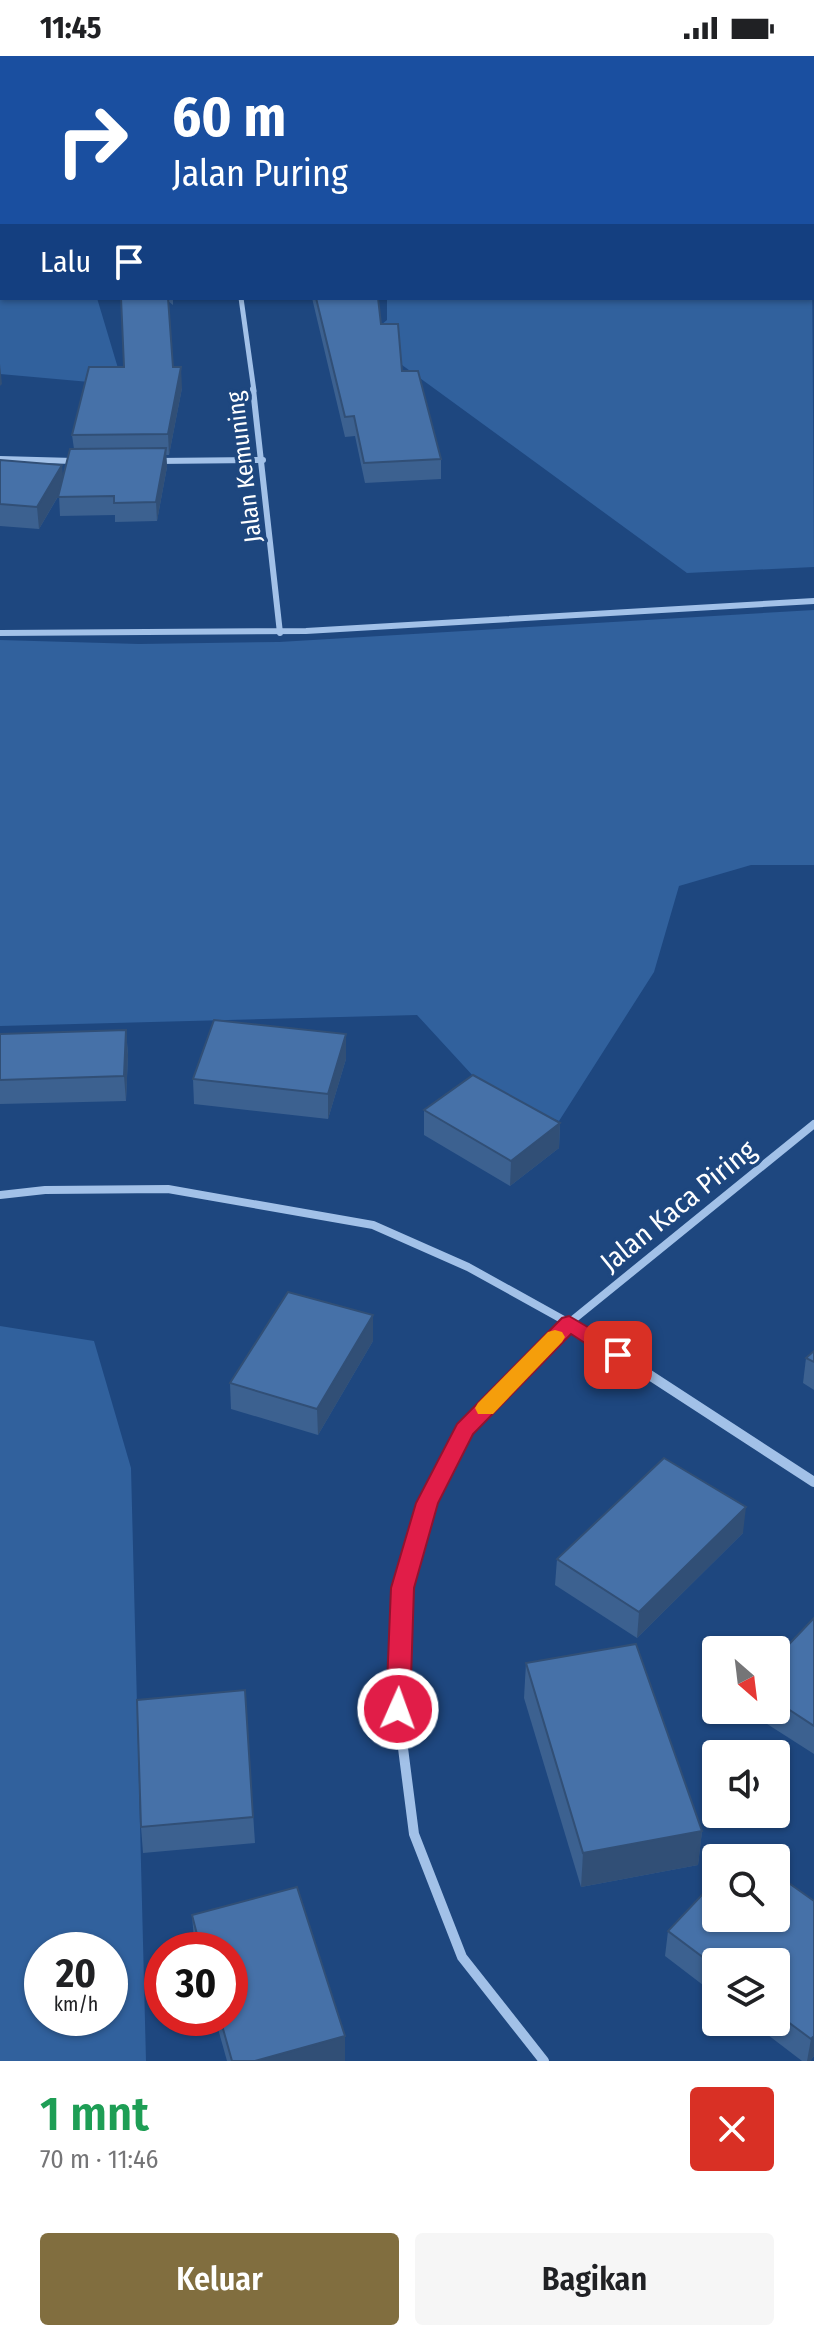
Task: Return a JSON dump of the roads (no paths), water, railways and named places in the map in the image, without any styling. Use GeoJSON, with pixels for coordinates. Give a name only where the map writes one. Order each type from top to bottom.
{"type":"FeatureCollection","features":[{"type":"Feature","properties":{"kind":"street","name":"Jalan Kemuning"},"geometry":{"type":"LineString","coordinates":[[241,300],[263,460],[280,633]]}},
{"type":"Feature","properties":{"kind":"street"},"geometry":{"type":"LineString","coordinates":[[0,459],[77,462]]}},
{"type":"Feature","properties":{"kind":"street"},"geometry":{"type":"LineString","coordinates":[[139,461],[263,460]]}},
{"type":"Feature","properties":{"kind":"street"},"geometry":{"type":"LineString","coordinates":[[0,633],[125,637],[280,633],[814,601]]}},
{"type":"Feature","properties":{"kind":"street","name":"Jalan Kaca Piring"},"geometry":{"type":"LineString","coordinates":[[544,2061],[462,1957],[414,1834],[398,1709],[399,1679],[403,1588],[427,1503],[465,1429],[569,1323],[814,1124]]}},
{"type":"Feature","properties":{"kind":"street"},"geometry":{"type":"LineString","coordinates":[[0,1195],[45,1190],[168,1189],[373,1225],[468,1267],[569,1323],[814,1482]]}}]}
